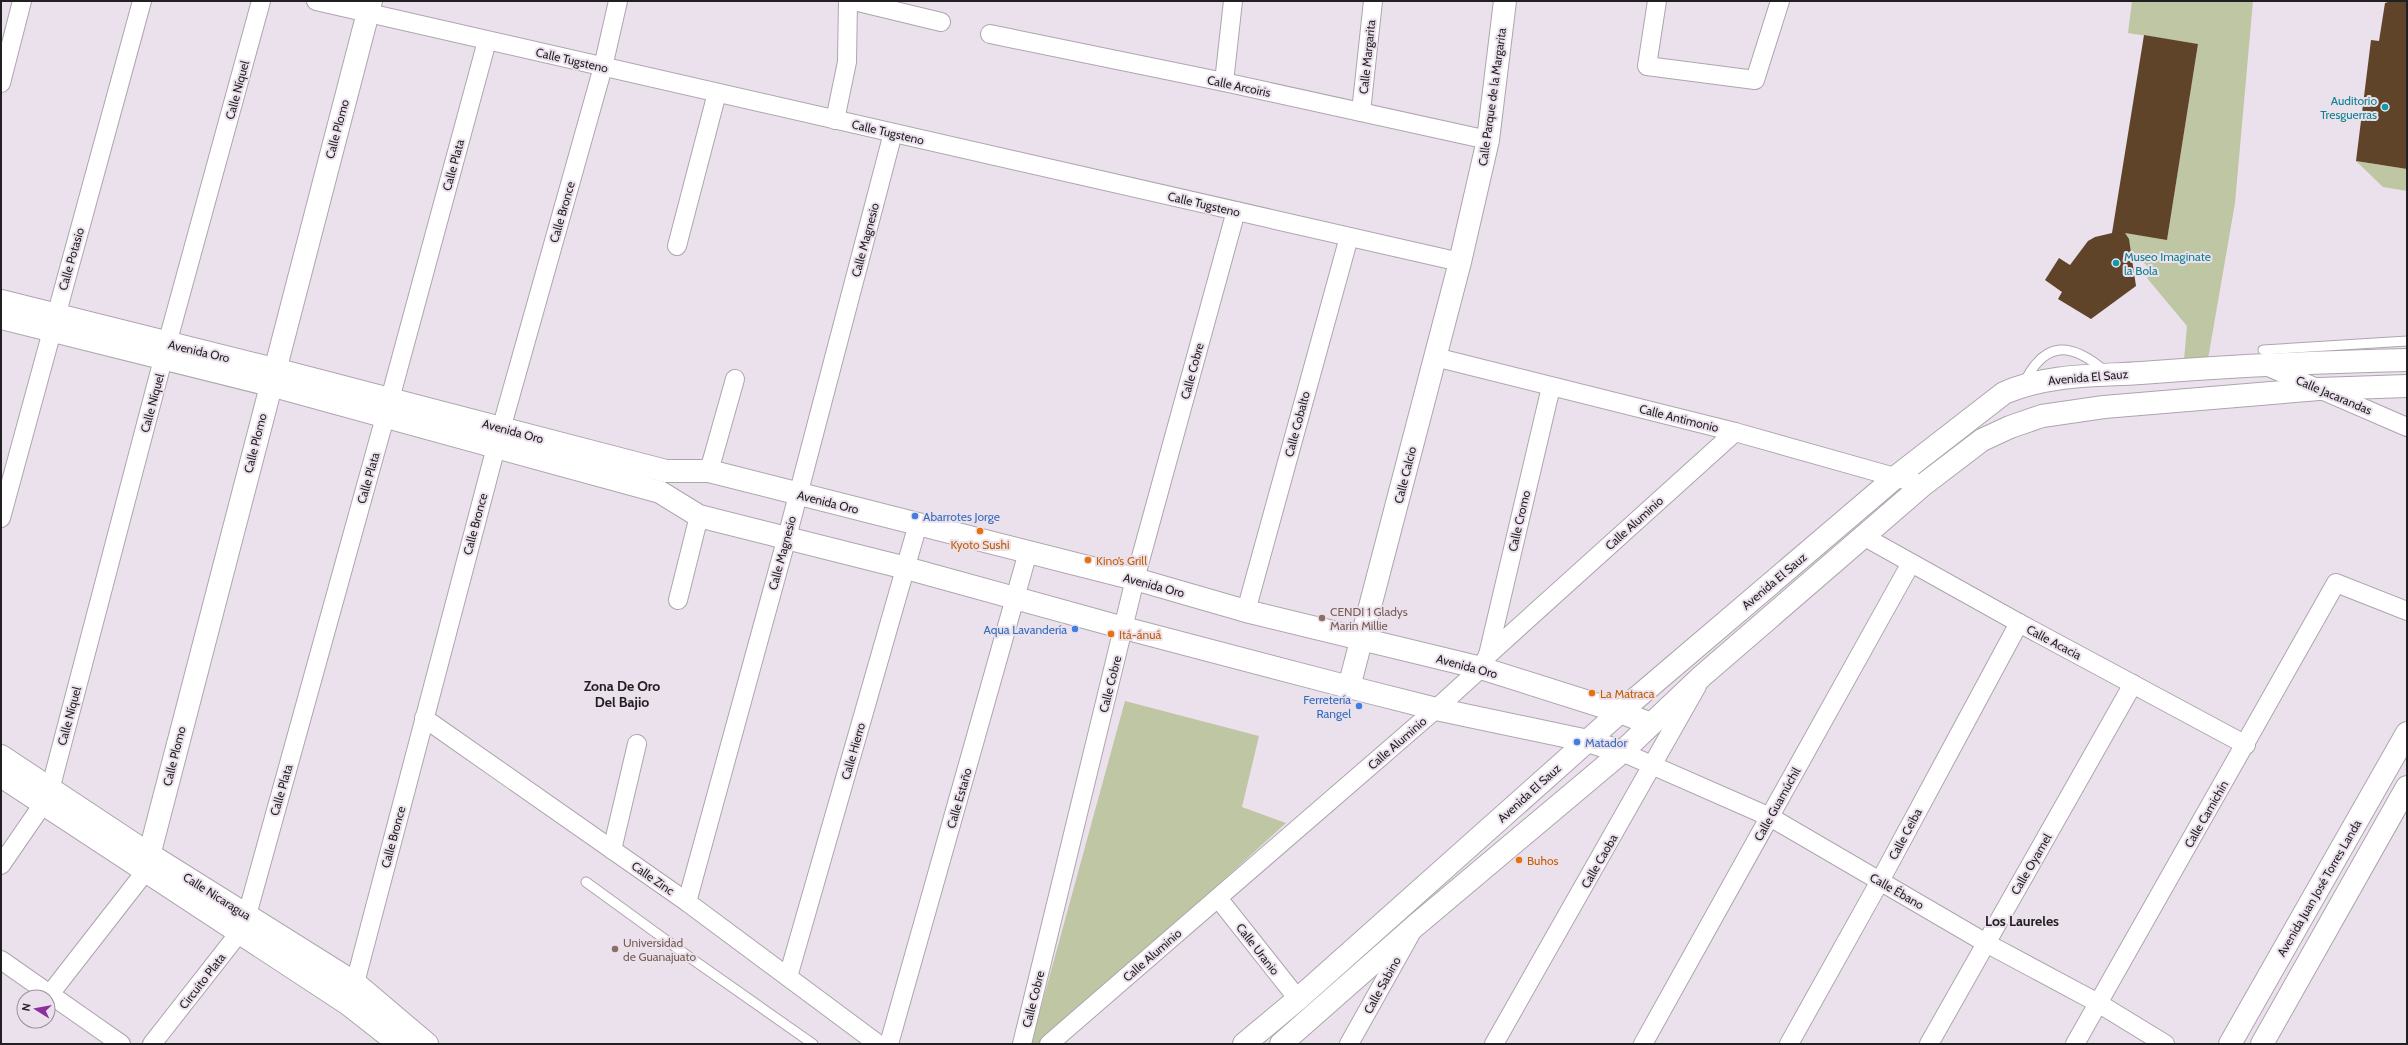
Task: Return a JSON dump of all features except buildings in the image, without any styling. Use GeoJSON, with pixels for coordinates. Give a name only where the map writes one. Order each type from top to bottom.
{"type":"FeatureCollection","features":[{"type":"Feature","properties":{"kind":"main road","name":"Calle Parque de la Margarita"},"geometry":{"type":"LineString","coordinates":[[1460,262],[1488,140],[1506,1]]}},
{"type":"Feature","properties":{"kind":"main road","name":"Calle Plomo"},"geometry":{"type":"LineString","coordinates":[[147,863],[369,7]]}},
{"type":"Feature","properties":{"kind":"main road","name":"Calle Calcio"},"geometry":{"type":"LineString","coordinates":[[1349,687],[1363,639],[1460,262]]}},
{"type":"Feature","properties":{"kind":"main road","name":"Avenida Oro"},"geometry":{"type":"LineString","coordinates":[[1,301],[53,323]]}},
{"type":"Feature","properties":{"kind":"main road","name":"Avenida Oro"},"geometry":{"type":"LineString","coordinates":[[1,318],[53,323],[272,377],[499,437],[666,471],[709,471],[1135,579],[1246,611],[1363,639],[1484,662],[1651,724]]}},
{"type":"Feature","properties":{"kind":"main road","name":"Avenida El Sauz"},"geometry":{"type":"LineString","coordinates":[[1244,1044],[1298,999],[1620,712],[1897,476],[2004,393],[2024,384],[2065,377],[2109,375],[2262,357],[2407,360]]}},
{"type":"Feature","properties":{"kind":"main road","name":"Avenida El Sauz"},"geometry":{"type":"LineString","coordinates":[[1282,1044],[1415,926],[1622,752],[1702,676],[1863,536],[1923,485],[1982,440],[2010,427],[2042,416],[2104,407],[2319,389],[2407,386]]}},
{"type":"Feature","properties":{"kind":"main road","name":"Avenida Oro"},"geometry":{"type":"LineString","coordinates":[[499,437],[660,492],[699,516],[906,568],[1124,628],[1349,687],[1436,709],[1588,741],[1622,752]]}},
{"type":"Feature","properties":{"kind":"main road","name":"Avenida Juan José Torres Landa"},"geometry":{"type":"LineString","coordinates":[[2230,1044],[2407,733]]}},
{"type":"Feature","properties":{"kind":"main road","name":"Calle Nicaragua"},"geometry":{"type":"LineString","coordinates":[[1,756],[46,797]]}},
{"type":"Feature","properties":{"kind":"main road","name":"Calle Nicaragua"},"geometry":{"type":"LineString","coordinates":[[1,776],[46,797],[243,924],[355,983],[427,1044]]}},
{"type":"Feature","properties":{"kind":"main road"},"geometry":{"type":"LineString","coordinates":[[2262,1044],[2407,787]]}},
{"type":"Feature","properties":{"kind":"main road","name":"Calle Nicaragua"},"geometry":{"type":"LineString","coordinates":[[243,924],[399,1044]]}},
{"type":"Feature","properties":{"kind":"street"},"geometry":{"type":"LineString","coordinates":[[1,83],[22,1]]}},
{"type":"Feature","properties":{"kind":"street","name":"Calle Potasio"},"geometry":{"type":"LineString","coordinates":[[1,518],[142,1]]}},
{"type":"Feature","properties":{"kind":"street","name":"Calle Níquel"},"geometry":{"type":"LineString","coordinates":[[1,865],[46,797],[165,351],[261,1]]}},
{"type":"Feature","properties":{"kind":"street","name":"Calle Tugsteno"},"geometry":{"type":"LineString","coordinates":[[316,1],[369,7],[487,41],[1460,262]]}},
{"type":"Feature","properties":{"kind":"street","name":"Calle Bronce"},"geometry":{"type":"LineString","coordinates":[[355,983],[499,437],[603,67],[618,1]]}},
{"type":"Feature","properties":{"kind":"street"},"geometry":{"type":"LineString","coordinates":[[835,120],[847,62],[848,1]]}},
{"type":"Feature","properties":{"kind":"street"},"geometry":{"type":"LineString","coordinates":[[854,1],[941,22]]}},
{"type":"Feature","properties":{"kind":"street"},"geometry":{"type":"LineString","coordinates":[[1224,82],[1233,1]]}},
{"type":"Feature","properties":{"kind":"street","name":"Calle Margarita"},"geometry":{"type":"LineString","coordinates":[[1360,112],[1373,1]]}},
{"type":"Feature","properties":{"kind":"street"},"geometry":{"type":"LineString","coordinates":[[1657,1],[1647,66],[1755,80],[1780,1]]}},
{"type":"Feature","properties":{"kind":"street","name":"Calle Arcoiris"},"geometry":{"type":"LineString","coordinates":[[990,34],[1224,82],[1488,140]]}},
{"type":"Feature","properties":{"kind":"street","name":"Calle Plata"},"geometry":{"type":"LineString","coordinates":[[243,924],[388,408],[487,41]]}},
{"type":"Feature","properties":{"kind":"street"},"geometry":{"type":"LineString","coordinates":[[677,246],[717,93]]}},
{"type":"Feature","properties":{"kind":"street","name":"Calle Magnesio"},"geometry":{"type":"LineString","coordinates":[[687,902],[787,537],[797,494],[893,133]]}},
{"type":"Feature","properties":{"kind":"street","name":"Calle Cobre"},"geometry":{"type":"LineString","coordinates":[[1022,1044],[1135,579],[1236,211]]}},
{"type":"Feature","properties":{"kind":"street","name":"Calle Cobalto"},"geometry":{"type":"LineString","coordinates":[[1246,611],[1349,237]]}},
{"type":"Feature","properties":{"kind":"street","name":"Calle Antimonio"},"geometry":{"type":"LineString","coordinates":[[1435,357],[1735,432],[1897,476],[1923,485]]}},
{"type":"Feature","properties":{"kind":"street","name":"Calle Jacarandas"},"geometry":{"type":"LineString","coordinates":[[2262,357],[2319,389],[2407,427]]}},
{"type":"Feature","properties":{"kind":"street"},"geometry":{"type":"LineString","coordinates":[[709,471],[735,378]]}},
{"type":"Feature","properties":{"kind":"street","name":"Calle Cromo"},"geometry":{"type":"LineString","coordinates":[[1484,662],[1551,387]]}},
{"type":"Feature","properties":{"kind":"street","name":"Calle Aluminio"},"geometry":{"type":"LineString","coordinates":[[1049,1044],[1436,709],[1484,662],[1735,432]]}},
{"type":"Feature","properties":{"kind":"street"},"geometry":{"type":"LineString","coordinates":[[678,600],[699,516]]}},
{"type":"Feature","properties":{"kind":"street","name":"Calle Hierro"},"geometry":{"type":"LineString","coordinates":[[788,977],[918,524]]}},
{"type":"Feature","properties":{"kind":"street","name":"Calle Acacia"},"geometry":{"type":"LineString","coordinates":[[1863,536],[2019,623],[2246,745]]}},
{"type":"Feature","properties":{"kind":"street","name":"Calle Estaño"},"geometry":{"type":"LineString","coordinates":[[889,1044],[1028,552]]}},
{"type":"Feature","properties":{"kind":"street","name":"Calle Guamúchil"},"geometry":{"type":"LineString","coordinates":[[1643,1044],[1911,563]]}},
{"type":"Feature","properties":{"kind":"street","name":"Calle Camichín"},"geometry":{"type":"LineString","coordinates":[[2075,1044],[2246,745],[2336,583],[2407,611]]}},
{"type":"Feature","properties":{"kind":"street","name":"Calle Ceiba"},"geometry":{"type":"LineString","coordinates":[[1789,1044],[1880,881],[2019,623]]}},
{"type":"Feature","properties":{"kind":"street","name":"Calle Caoba"},"geometry":{"type":"LineString","coordinates":[[1494,1044],[1654,765],[1702,676]]}},
{"type":"Feature","properties":{"kind":"street","name":"Calle Oyamel"},"geometry":{"type":"LineString","coordinates":[[1929,1044],[2133,684]]}},
{"type":"Feature","properties":{"kind":"street","name":"Calle Zinc"},"geometry":{"type":"LineString","coordinates":[[424,718],[687,902],[878,1044]]}},
{"type":"Feature","properties":{"kind":"street"},"geometry":{"type":"LineString","coordinates":[[612,850],[637,744]]}},
{"type":"Feature","properties":{"kind":"street","name":"Calle Ébano"},"geometry":{"type":"LineString","coordinates":[[1622,752],[1770,817],[1986,943],[2098,1004],[2165,1044]]}},
{"type":"Feature","properties":{"kind":"street"},"geometry":{"type":"LineString","coordinates":[[54,989],[147,863]]}},
{"type":"Feature","properties":{"kind":"street","name":"Calle Uranio"},"geometry":{"type":"LineString","coordinates":[[1218,898],[1298,999]]}},
{"type":"Feature","properties":{"kind":"street","name":"Circuito Plata"},"geometry":{"type":"LineString","coordinates":[[152,1044],[243,924]]}},
{"type":"Feature","properties":{"kind":"street","name":"Calle Sabino"},"geometry":{"type":"LineString","coordinates":[[1349,1044],[1415,926]]}},
{"type":"Feature","properties":{"kind":"street"},"geometry":{"type":"LineString","coordinates":[[1,960],[43,989]]}},
{"type":"Feature","properties":{"kind":"street"},"geometry":{"type":"LineString","coordinates":[[56,998],[120,1044]]}},
{"type":"Feature","properties":{"kind":"lane"},"geometry":{"type":"LineString","coordinates":[[2262,357],[2407,341]]}},
{"type":"Feature","properties":{"kind":"lane"},"geometry":{"type":"LineString","coordinates":[[586,882],[813,1044]]}},
{"type":"Feature","properties":{"kind":"green space"},"geometry":{"type":"Polygon","coordinates":[[[2132,1],[2253,1],[2235,203],[2208,359],[2184,360],[2187,326],[2147,278],[2153,272],[2112,231],[2167,239],[2198,44],[2128,33],[2132,1]]]}},
{"type":"Feature","properties":{"kind":"green space"},"geometry":{"type":"Polygon","coordinates":[[[2356,161],[2407,169],[2407,191],[2383,187],[2356,161]]]}},
{"type":"Feature","properties":{"kind":"green space"},"geometry":{"type":"Polygon","coordinates":[[[1125,701],[1259,736],[1242,807],[1286,823],[1044,1044],[1031,1044],[1125,701]]]}},
{"type":"Feature","properties":{"kind":"place","name":"Auditorio Tresguerras"},"geometry":{"type":"Point","coordinates":[2385,107]}},
{"type":"Feature","properties":{"kind":"place","name":"Museo Imaginate la Bola"},"geometry":{"type":"Point","coordinates":[2116,263]}},
{"type":"Feature","properties":{"kind":"place","name":"Abarrotes Jorge"},"geometry":{"type":"Point","coordinates":[915,516]}},
{"type":"Feature","properties":{"kind":"place","name":"Kyoto Sushi"},"geometry":{"type":"Point","coordinates":[980,531]}},
{"type":"Feature","properties":{"kind":"place","name":"Kino’s Grill"},"geometry":{"type":"Point","coordinates":[1088,560]}},
{"type":"Feature","properties":{"kind":"place","name":"CENDI 1 Gladys Marin Millie"},"geometry":{"type":"Point","coordinates":[1322,618]}},
{"type":"Feature","properties":{"kind":"place","name":"Aqua Lavandería"},"geometry":{"type":"Point","coordinates":[1075,629]}},
{"type":"Feature","properties":{"kind":"place","name":"Itá-ánuá"},"geometry":{"type":"Point","coordinates":[1111,634]}},
{"type":"Feature","properties":{"kind":"place","name":"La Matraca"},"geometry":{"type":"Point","coordinates":[1592,693]}},
{"type":"Feature","properties":{"kind":"place","name":"Ferretería Rangel"},"geometry":{"type":"Point","coordinates":[1359,706]}},
{"type":"Feature","properties":{"kind":"place","name":"Matador"},"geometry":{"type":"Point","coordinates":[1577,742]}},
{"type":"Feature","properties":{"kind":"place","name":"Buhos"},"geometry":{"type":"Point","coordinates":[1519,860]}},
{"type":"Feature","properties":{"kind":"place","name":"Universidad de Guanajuato"},"geometry":{"type":"Point","coordinates":[615,949]}},
{"type":"Feature","properties":{"kind":"district","name":"Zona De Oro Del Bajio"},"geometry":{"type":"Point","coordinates":[622,694]}},
{"type":"Feature","properties":{"kind":"district","name":"Los Laureles"},"geometry":{"type":"Point","coordinates":[2022,921]}}]}
